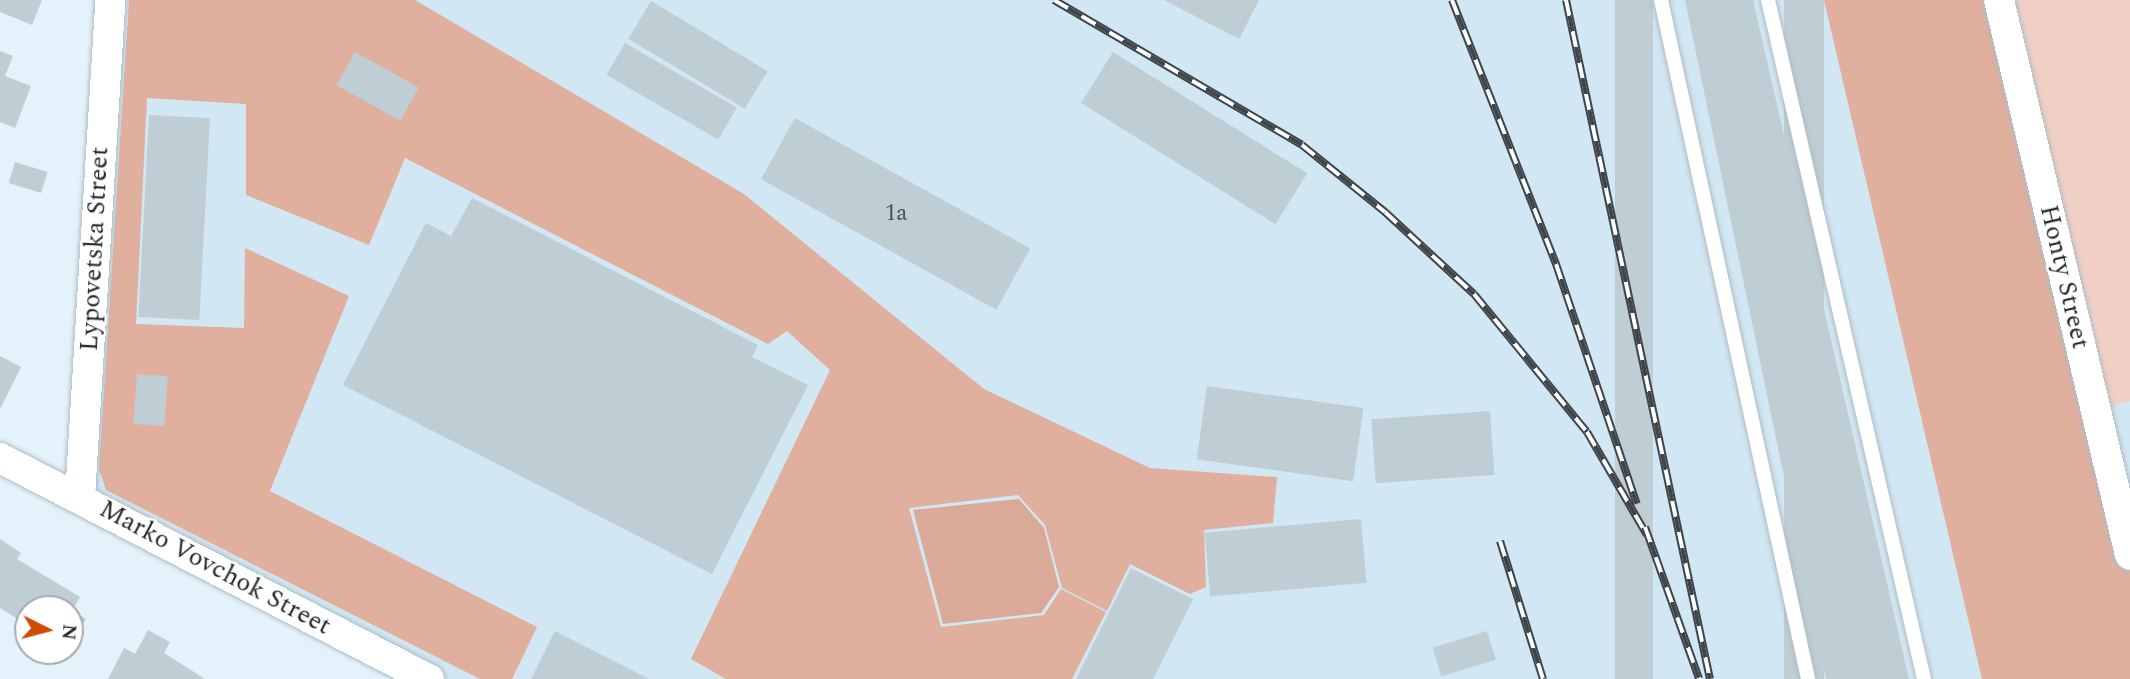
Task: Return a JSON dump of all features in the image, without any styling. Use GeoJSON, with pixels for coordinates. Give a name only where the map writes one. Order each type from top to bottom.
{"type":"FeatureCollection","features":[{"type":"Feature","properties":{"kind":"street","name":"Lypovetska Street"},"geometry":{"type":"LineString","coordinates":[[80,497],[110,0]]}},
{"type":"Feature","properties":{"kind":"street","name":"Honty Street"},"geometry":{"type":"LineString","coordinates":[[1999,0],[2130,555]]}},
{"type":"Feature","properties":{"kind":"street","name":"Marko Vovchok Street"},"geometry":{"type":"LineString","coordinates":[[0,458],[80,497],[397,672],[429,679]]}},
{"type":"Feature","properties":{"kind":"lane"},"geometry":{"type":"LineString","coordinates":[[1661,0],[1808,679]]}},
{"type":"Feature","properties":{"kind":"lane"},"geometry":{"type":"LineString","coordinates":[[1768,0],[1924,679]]}},
{"type":"Feature","properties":{"kind":"shaded area"},"geometry":{"type":"Polygon","coordinates":[[[114,0],[2130,0],[2130,679],[429,679],[80,497],[114,0]]]}},
{"type":"Feature","properties":{"kind":"shaded area"},"geometry":{"type":"Polygon","coordinates":[[[129,0],[415,0],[744,194],[984,389],[1150,468],[1277,477],[1273,523],[1204,530],[1206,587],[1190,594],[1130,564],[1107,611],[1062,588],[1045,525],[1018,495],[909,508],[941,627],[1044,615],[1061,589],[1106,612],[1072,679],[726,679],[691,659],[830,370],[787,331],[768,344],[405,158],[369,245],[246,195],[246,104],[147,98],[136,324],[244,328],[245,248],[349,296],[270,491],[537,627],[512,679],[480,679],[106,490],[99,469],[129,0]]]}},
{"type":"Feature","properties":{"kind":"shaded area"},"geometry":{"type":"Polygon","coordinates":[[[1824,0],[1999,0],[2130,555],[2130,679],[1982,679],[1824,0]]]}},
{"type":"Feature","properties":{"kind":"shaded area"},"geometry":{"type":"Polygon","coordinates":[[[1999,0],[2130,0],[2130,401],[2096,410],[1999,0]]]}},
{"type":"Feature","properties":{"kind":"shaded area"},"geometry":{"type":"Polygon","coordinates":[[[1019,499],[1044,528],[1059,587],[1041,613],[943,624],[913,510],[1019,499]]]}},
{"type":"Feature","properties":{"kind":"building"},"geometry":{"type":"Polygon","coordinates":[[[0,0],[42,0],[32,25],[0,12],[0,0]]]}},
{"type":"Feature","properties":{"kind":"building"},"geometry":{"type":"Polygon","coordinates":[[[1164,0],[1259,0],[1239,39],[1164,0]]]}},
{"type":"Feature","properties":{"kind":"building"},"geometry":{"type":"Polygon","coordinates":[[[1615,0],[1653,0],[1653,679],[1615,679],[1615,0]]]}},
{"type":"Feature","properties":{"kind":"building"},"geometry":{"type":"Polygon","coordinates":[[[1685,0],[1753,0],[1909,679],[1826,679],[1685,0]]]}},
{"type":"Feature","properties":{"kind":"building"},"geometry":{"type":"Polygon","coordinates":[[[1784,0],[1824,0],[1824,679],[1784,679],[1784,0]]]}},
{"type":"Feature","properties":{"kind":"building"},"geometry":{"type":"Polygon","coordinates":[[[651,1],[768,71],[745,109],[628,39],[651,1]]]}},
{"type":"Feature","properties":{"kind":"building"},"geometry":{"type":"Polygon","coordinates":[[[625,43],[737,108],[718,140],[606,75],[625,43]]]}},
{"type":"Feature","properties":{"kind":"building"},"geometry":{"type":"Polygon","coordinates":[[[0,51],[13,56],[5,76],[31,86],[15,128],[0,122],[0,51]]]}},
{"type":"Feature","properties":{"kind":"building"},"geometry":{"type":"Polygon","coordinates":[[[355,52],[419,87],[400,121],[337,85],[355,52]]]}},
{"type":"Feature","properties":{"kind":"building"},"geometry":{"type":"Polygon","coordinates":[[[1113,52],[1307,173],[1275,224],[1081,103],[1113,52]]]}},
{"type":"Feature","properties":{"kind":"building"},"geometry":{"type":"Polygon","coordinates":[[[149,115],[210,118],[199,320],[138,317],[149,115]]]}},
{"type":"Feature","properties":{"kind":"building"},"geometry":{"type":"Polygon","coordinates":[[[795,118],[1030,248],[996,310],[761,179],[795,118]]]}},
{"type":"Feature","properties":{"kind":"building"},"geometry":{"type":"Polygon","coordinates":[[[15,162],[48,172],[41,193],[9,183],[15,162]]]}},
{"type":"Feature","properties":{"kind":"building"},"geometry":{"type":"Polygon","coordinates":[[[472,198],[758,345],[752,357],[808,385],[712,574],[343,385],[426,223],[451,236],[472,198]]]}},
{"type":"Feature","properties":{"kind":"building"},"geometry":{"type":"Polygon","coordinates":[[[0,356],[21,367],[0,409],[0,356]]]}},
{"type":"Feature","properties":{"kind":"building"},"geometry":{"type":"Polygon","coordinates":[[[137,374],[168,376],[164,426],[134,424],[137,374]]]}},
{"type":"Feature","properties":{"kind":"building"},"geometry":{"type":"Polygon","coordinates":[[[1207,386],[1363,408],[1353,481],[1197,459],[1207,386]]]}},
{"type":"Feature","properties":{"kind":"building"},"geometry":{"type":"Polygon","coordinates":[[[1490,411],[1494,475],[1376,483],[1371,419],[1490,411]]]}},
{"type":"Feature","properties":{"kind":"building"},"geometry":{"type":"Polygon","coordinates":[[[1361,519],[1367,583],[1210,596],[1205,533],[1361,519]]]}},
{"type":"Feature","properties":{"kind":"building"},"geometry":{"type":"Polygon","coordinates":[[[0,539],[21,553],[17,559],[77,595],[14,595],[14,616],[0,608],[0,539]]]}},
{"type":"Feature","properties":{"kind":"building"},"geometry":{"type":"Polygon","coordinates":[[[1131,568],[1193,599],[1153,679],[1076,679],[1131,568]]]}},
{"type":"Feature","properties":{"kind":"building"},"geometry":{"type":"Polygon","coordinates":[[[148,630],[170,642],[164,653],[205,679],[108,679],[124,648],[135,654],[148,630]]]}},
{"type":"Feature","properties":{"kind":"building"},"geometry":{"type":"Polygon","coordinates":[[[555,631],[649,679],[531,679],[555,631]]]}},
{"type":"Feature","properties":{"kind":"building"},"geometry":{"type":"Polygon","coordinates":[[[1487,631],[1496,660],[1441,676],[1432,648],[1487,631]]]}},
{"type":"Feature","properties":{"kind":"railway"},"geometry":{"type":"LineString","coordinates":[[1054,0],[1302,145],[1385,212],[1474,294],[1587,432],[1647,535]]}},
{"type":"Feature","properties":{"kind":"railway"},"geometry":{"type":"LineString","coordinates":[[1452,0],[1556,264],[1637,504]]}},
{"type":"Feature","properties":{"kind":"railway"},"geometry":{"type":"LineString","coordinates":[[1566,0],[1710,679]]}},
{"type":"Feature","properties":{"kind":"railway"},"geometry":{"type":"LineString","coordinates":[[1645,527],[1699,679]]}},
{"type":"Feature","properties":{"kind":"railway"},"geometry":{"type":"LineString","coordinates":[[1500,541],[1543,679]]}}]}
